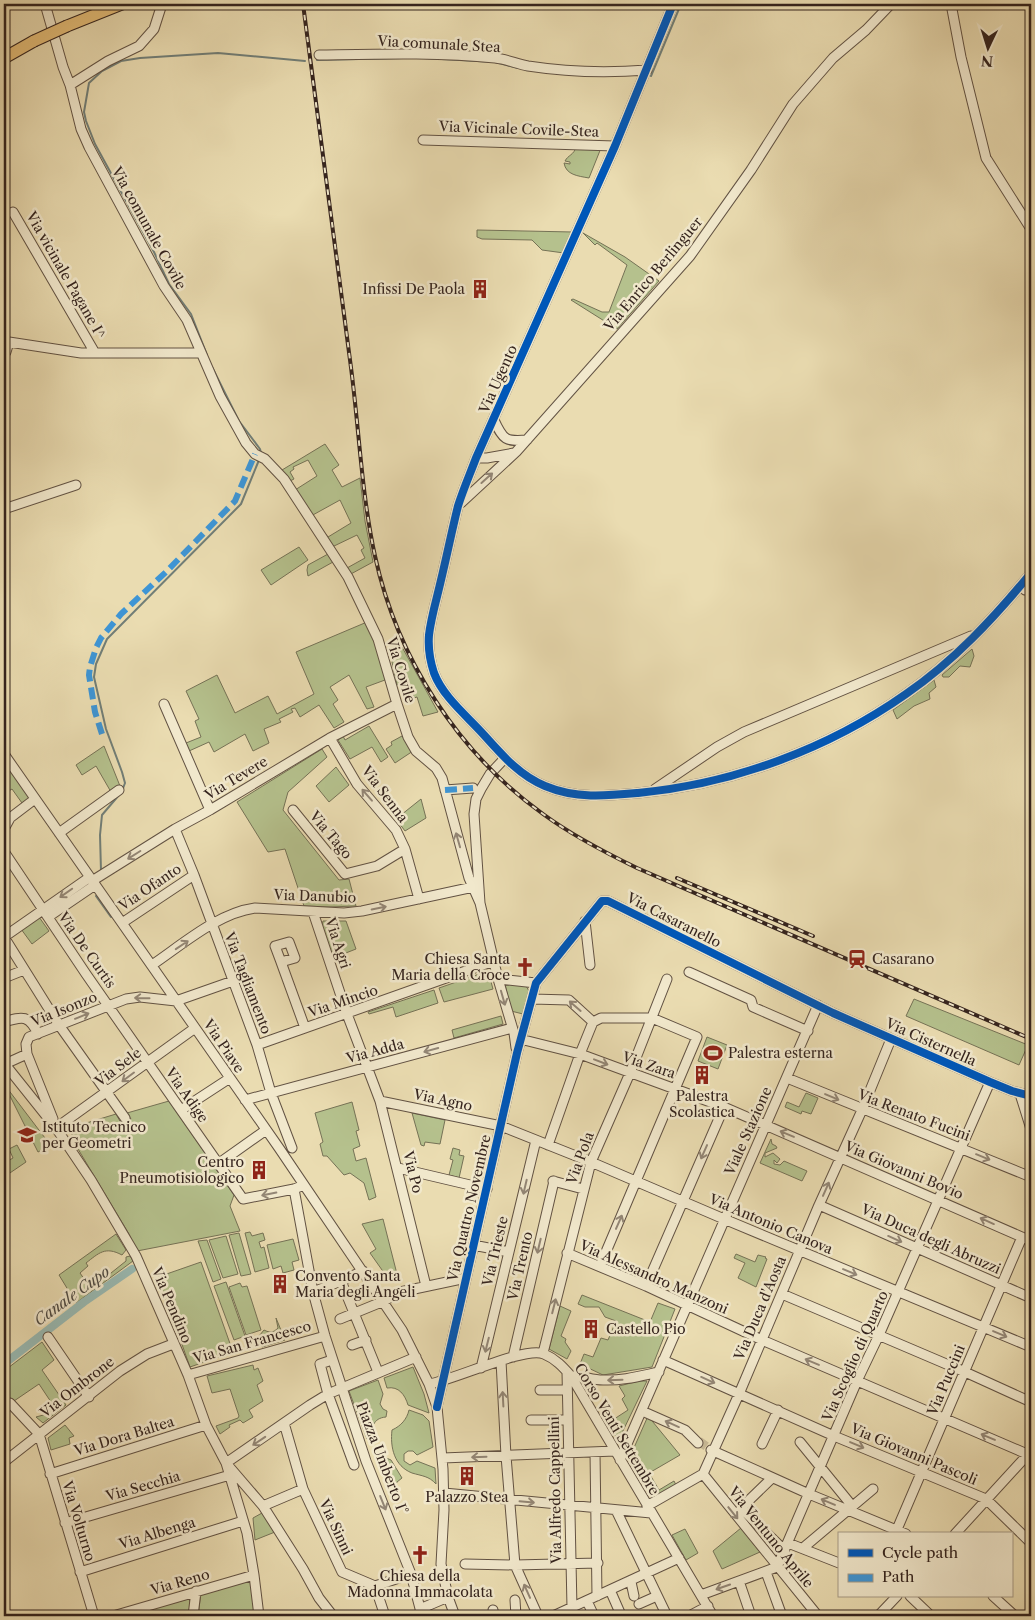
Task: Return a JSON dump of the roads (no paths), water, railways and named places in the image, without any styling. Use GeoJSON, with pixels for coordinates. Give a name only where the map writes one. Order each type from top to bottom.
{"type":"FeatureCollection","features":[{"type":"Feature","properties":{"kind":"main road"},"geometry":{"type":"LineString","coordinates":[[4,58],[34,41],[122,4]]}},
{"type":"Feature","properties":{"kind":"street","name":"Via comunale Covile"},"geometry":{"type":"LineString","coordinates":[[45,4],[63,67],[70,84],[77,118],[89,147],[164,286],[187,320],[220,396],[246,444],[255,454],[266,458]]}},
{"type":"Feature","properties":{"kind":"street"},"geometry":{"type":"LineString","coordinates":[[70,84],[108,61],[139,46],[154,29],[162,4]]}},
{"type":"Feature","properties":{"kind":"street","name":"Via Ugento"},"geometry":{"type":"LineString","coordinates":[[673,4],[615,146],[476,458],[458,505],[429,637],[430,656],[434,674],[443,689],[505,758],[534,781],[564,792],[596,796],[651,792],[710,781],[755,769],[830,738],[854,726],[906,694],[952,657],[980,631],[1031,573]]}},
{"type":"Feature","properties":{"kind":"street","name":"Via Enrico Berlinguer"},"geometry":{"type":"LineString","coordinates":[[458,505],[516,452],[690,256],[751,170],[793,104],[832,58],[866,30],[891,4]]}},
{"type":"Feature","properties":{"kind":"street"},"geometry":{"type":"LineString","coordinates":[[950,4],[986,158],[1031,229]]}},
{"type":"Feature","properties":{"kind":"street","name":"Via comunale Stea"},"geometry":{"type":"LineString","coordinates":[[318,55],[398,54],[497,58],[528,66],[619,72],[647,70]]}},
{"type":"Feature","properties":{"kind":"street","name":"Via Vicinale Covile-Stea"},"geometry":{"type":"LineString","coordinates":[[423,140],[615,146]]}},
{"type":"Feature","properties":{"kind":"street","name":"Via vicinale Pagane I^"},"geometry":{"type":"LineString","coordinates":[[13,212],[96,353]]}},
{"type":"Feature","properties":{"kind":"street"},"geometry":{"type":"LineString","coordinates":[[4,354],[9,342],[82,353],[200,353]]}},
{"type":"Feature","properties":{"kind":"street"},"geometry":{"type":"LineString","coordinates":[[494,420],[501,435],[510,442],[527,440]]}},
{"type":"Feature","properties":{"kind":"street"},"geometry":{"type":"LineString","coordinates":[[476,458],[500,457],[516,452]]}},
{"type":"Feature","properties":{"kind":"street","name":"Via Covile"},"geometry":{"type":"LineString","coordinates":[[266,458],[284,479],[348,577],[378,639],[396,704],[408,737],[416,751],[436,768],[442,778],[480,903],[509,1017]]}},
{"type":"Feature","properties":{"kind":"street"},"geometry":{"type":"LineString","coordinates":[[4,509],[76,484]]}},
{"type":"Feature","properties":{"kind":"street"},"geometry":{"type":"LineString","coordinates":[[651,792],[723,743],[744,732],[980,631]]}},
{"type":"Feature","properties":{"kind":"street"},"geometry":{"type":"LineString","coordinates":[[164,704],[210,810]]}},
{"type":"Feature","properties":{"kind":"street","name":"Via Tevere"},"geometry":{"type":"LineString","coordinates":[[4,937],[45,914],[92,881],[175,828],[210,810],[330,738],[396,704]]}},
{"type":"Feature","properties":{"kind":"street","name":"Via Senna"},"geometry":{"type":"LineString","coordinates":[[330,738],[357,784],[396,830],[405,850],[419,899]]}},
{"type":"Feature","properties":{"kind":"street","name":"Via Piave"},"geometry":{"type":"LineString","coordinates":[[4,754],[363,1271],[402,1330],[416,1357]]}},
{"type":"Feature","properties":{"kind":"street"},"geometry":{"type":"LineString","coordinates":[[475,886],[475,805],[478,793],[485,781],[505,758]]}},
{"type":"Feature","properties":{"kind":"street"},"geometry":{"type":"LineString","coordinates":[[445,790],[474,788]]}},
{"type":"Feature","properties":{"kind":"street"},"geometry":{"type":"LineString","coordinates":[[59,834],[119,790]]}},
{"type":"Feature","properties":{"kind":"street"},"geometry":{"type":"LineString","coordinates":[[4,829],[10,818],[31,802]]}},
{"type":"Feature","properties":{"kind":"street","name":"Via Tago"},"geometry":{"type":"LineString","coordinates":[[293,810],[345,874],[376,866],[405,850]]}},
{"type":"Feature","properties":{"kind":"street","name":"Via Tagliamento"},"geometry":{"type":"LineString","coordinates":[[175,828],[257,1045],[271,1093],[292,1148]]}},
{"type":"Feature","properties":{"kind":"street","name":"Via De Curtis"},"geometry":{"type":"LineString","coordinates":[[4,849],[4,853],[45,914],[110,1006]]}},
{"type":"Feature","properties":{"kind":"street","name":"Via Ofanto"},"geometry":{"type":"LineString","coordinates":[[122,923],[194,875]]}},
{"type":"Feature","properties":{"kind":"street","name":"Via Danubio"},"geometry":{"type":"LineString","coordinates":[[152,965],[212,924],[238,911],[255,908],[313,912],[362,912],[475,886]]}},
{"type":"Feature","properties":{"kind":"street","name":"Via Casaranello"},"geometry":{"type":"LineString","coordinates":[[536,983],[599,903],[608,901],[818,1005]]}},
{"type":"Feature","properties":{"kind":"street","name":"Via Agri"},"geometry":{"type":"LineString","coordinates":[[313,912],[347,1014],[368,1068]]}},
{"type":"Feature","properties":{"kind":"street"},"geometry":{"type":"LineString","coordinates":[[584,921],[590,965]]}},
{"type":"Feature","properties":{"kind":"street"},"geometry":{"type":"LineString","coordinates":[[4,937],[59,1026],[125,1118]]}},
{"type":"Feature","properties":{"kind":"street","name":"Via Mincio"},"geometry":{"type":"LineString","coordinates":[[257,1045],[494,961]]}},
{"type":"Feature","properties":{"kind":"street"},"geometry":{"type":"LineString","coordinates":[[281,962],[305,1028]]}},
{"type":"Feature","properties":{"kind":"street"},"geometry":{"type":"LineString","coordinates":[[4,978],[24,970]]}},
{"type":"Feature","properties":{"kind":"street"},"geometry":{"type":"LineString","coordinates":[[689,972],[751,1000],[753,1008],[808,1031]]}},
{"type":"Feature","properties":{"kind":"street"},"geometry":{"type":"LineString","coordinates":[[498,979],[536,983]]}},
{"type":"Feature","properties":{"kind":"street","name":"Via Pola"},"geometry":{"type":"LineString","coordinates":[[543,1353],[590,1162],[630,1073],[667,979]]}},
{"type":"Feature","properties":{"kind":"street","name":"Via Isonzo"},"geometry":{"type":"LineString","coordinates":[[26,1049],[29,1037],[126,999],[140,997],[176,1000],[233,981]]}},
{"type":"Feature","properties":{"kind":"street","name":"Via Quattro Novembre"},"geometry":{"type":"LineString","coordinates":[[443,1382],[520,1040],[536,983]]}},
{"type":"Feature","properties":{"kind":"street"},"geometry":{"type":"LineString","coordinates":[[532,999],[569,1000],[593,1022]]}},
{"type":"Feature","properties":{"kind":"street","name":"Viale Stazione"},"geometry":{"type":"LineString","coordinates":[[620,1460],[818,1005]]}},
{"type":"Feature","properties":{"kind":"street","name":"Via Cisternella"},"geometry":{"type":"LineString","coordinates":[[818,1005],[990,1082],[1020,1094],[1031,1096]]}},
{"type":"Feature","properties":{"kind":"street","name":"Via Adige"},"geometry":{"type":"LineString","coordinates":[[110,1006],[243,1199],[294,1189]]}},
{"type":"Feature","properties":{"kind":"street"},"geometry":{"type":"LineString","coordinates":[[509,1017],[526,1019]]}},
{"type":"Feature","properties":{"kind":"street","name":"Via Quattro Novembre"},"geometry":{"type":"LineString","coordinates":[[509,1017],[517,1053]]}},
{"type":"Feature","properties":{"kind":"street"},"geometry":{"type":"LineString","coordinates":[[4,1022],[21,1018],[27,1019],[34,1025],[38,1034]]}},
{"type":"Feature","properties":{"kind":"street"},"geometry":{"type":"LineString","coordinates":[[548,1145],[593,1022],[600,1018],[652,1018],[697,1037],[600,1266]]}},
{"type":"Feature","properties":{"kind":"street","name":"Via Sele"},"geometry":{"type":"LineString","coordinates":[[56,1128],[195,1028]]}},
{"type":"Feature","properties":{"kind":"street","name":"Via Adda"},"geometry":{"type":"LineString","coordinates":[[245,1100],[512,1028]]}},
{"type":"Feature","properties":{"kind":"street","name":"Via Duca d'Aosta"},"geometry":{"type":"LineString","coordinates":[[703,1474],[711,1452],[739,1394],[782,1294],[819,1204],[862,1110],[891,1039]]}},
{"type":"Feature","properties":{"kind":"street","name":"Via Zara"},"geometry":{"type":"LineString","coordinates":[[520,1040],[580,1054],[724,1107],[766,1126]]}},
{"type":"Feature","properties":{"kind":"street","name":"Via Pendino"},"geometry":{"type":"LineString","coordinates":[[56,1128],[26,1049],[4,1064],[56,1128],[91,1180],[136,1256],[188,1375],[206,1425],[226,1463],[242,1521],[247,1532],[259,1616]]}},
{"type":"Feature","properties":{"kind":"street","name":"Via Po"},"geometry":{"type":"LineString","coordinates":[[368,1068],[380,1101],[398,1168],[426,1286]]}},
{"type":"Feature","properties":{"kind":"street"},"geometry":{"type":"LineString","coordinates":[[181,1110],[230,1078]]}},
{"type":"Feature","properties":{"kind":"street","name":"Via Renato Fucini"},"geometry":{"type":"LineString","coordinates":[[787,1078],[1031,1177]]}},
{"type":"Feature","properties":{"kind":"street","name":"Via Scoglio di Quarto"},"geometry":{"type":"LineString","coordinates":[[777,1567],[857,1381],[990,1082]]}},
{"type":"Feature","properties":{"kind":"street"},"geometry":{"type":"LineString","coordinates":[[1020,1094],[1027,1105],[1031,1129]]}},
{"type":"Feature","properties":{"kind":"street","name":"Via Agno"},"geometry":{"type":"LineString","coordinates":[[380,1101],[501,1126]]}},
{"type":"Feature","properties":{"kind":"street"},"geometry":{"type":"LineString","coordinates":[[646,1286],[724,1107]]}},
{"type":"Feature","properties":{"kind":"street","name":"Via Antonio Canova"},"geometry":{"type":"LineString","coordinates":[[501,1126],[1031,1347]]}},
{"type":"Feature","properties":{"kind":"street","name":"Via Giovanni Bovio"},"geometry":{"type":"LineString","coordinates":[[766,1126],[1031,1241]]}},
{"type":"Feature","properties":{"kind":"street"},"geometry":{"type":"LineString","coordinates":[[218,1164],[266,1130]]}},
{"type":"Feature","properties":{"kind":"street","name":"Via Trieste"},"geometry":{"type":"LineString","coordinates":[[481,1368],[536,1140]]}},
{"type":"Feature","properties":{"kind":"street"},"geometry":{"type":"LineString","coordinates":[[398,1168],[487,1189]]}},
{"type":"Feature","properties":{"kind":"street","name":"Via Trento"},"geometry":{"type":"LineString","coordinates":[[513,1357],[553,1181],[583,1188]]}},
{"type":"Feature","properties":{"kind":"street"},"geometry":{"type":"LineString","coordinates":[[294,1189],[304,1185]]}},
{"type":"Feature","properties":{"kind":"street","name":"Piazza Umberto I°"},"geometry":{"type":"LineString","coordinates":[[294,1189],[313,1292],[332,1360],[369,1467],[411,1574],[421,1613]]}},
{"type":"Feature","properties":{"kind":"street","name":"Via Duca degli Abruzzi"},"geometry":{"type":"LineString","coordinates":[[819,1204],[1031,1298]]}},
{"type":"Feature","properties":{"kind":"street","name":"Via Puccini"},"geometry":{"type":"LineString","coordinates":[[895,1532],[1022,1237]]}},
{"type":"Feature","properties":{"kind":"street"},"geometry":{"type":"LineString","coordinates":[[473,1245],[509,1252]]}},
{"type":"Feature","properties":{"kind":"street","name":"Via Alessandro Manzoni"},"geometry":{"type":"LineString","coordinates":[[567,1253],[646,1286],[762,1340],[1030,1454]]}},
{"type":"Feature","properties":{"kind":"street"},"geometry":{"type":"LineString","coordinates":[[313,1292],[341,1282],[363,1271]]}},
{"type":"Feature","properties":{"kind":"street"},"geometry":{"type":"LineString","coordinates":[[340,1319],[384,1302],[400,1292],[466,1278]]}},
{"type":"Feature","properties":{"kind":"street"},"geometry":{"type":"LineString","coordinates":[[341,1282],[378,1372]]}},
{"type":"Feature","properties":{"kind":"street"},"geometry":{"type":"LineString","coordinates":[[782,1294],[1031,1402]]}},
{"type":"Feature","properties":{"kind":"street","name":"Via San Francesco"},"geometry":{"type":"LineString","coordinates":[[188,1375],[325,1336]]}},
{"type":"Feature","properties":{"kind":"street"},"geometry":{"type":"LineString","coordinates":[[48,1337],[89,1397]]}},
{"type":"Feature","properties":{"kind":"street"},"geometry":{"type":"LineString","coordinates":[[352,1345],[366,1340]]}},
{"type":"Feature","properties":{"kind":"street","name":"Via Ombrone"},"geometry":{"type":"LineString","coordinates":[[4,1462],[120,1371],[147,1354],[174,1344]]}},
{"type":"Feature","properties":{"kind":"street"},"geometry":{"type":"LineString","coordinates":[[429,1384],[443,1382],[513,1357],[528,1353],[543,1353]]}},
{"type":"Feature","properties":{"kind":"street","name":"Corso Venti Settembre"},"geometry":{"type":"LineString","coordinates":[[543,1353],[559,1362],[569,1374],[713,1616]]}},
{"type":"Feature","properties":{"kind":"street"},"geometry":{"type":"LineString","coordinates":[[333,1616],[319,1598],[263,1506],[226,1463],[328,1394],[416,1357],[429,1384],[437,1407],[443,1458],[444,1493],[441,1564],[448,1597],[455,1616]]}},
{"type":"Feature","properties":{"kind":"street","name":"Piazza Umberto I°"},"geometry":{"type":"LineString","coordinates":[[332,1360],[320,1364],[328,1394],[354,1465]]}},
{"type":"Feature","properties":{"kind":"street","name":"Via Giovanni Pascoli"},"geometry":{"type":"LineString","coordinates":[[663,1360],[834,1436],[986,1499],[1031,1543]]}},
{"type":"Feature","properties":{"kind":"street"},"geometry":{"type":"LineString","coordinates":[[501,1361],[506,1456],[515,1565],[538,1616]]}},
{"type":"Feature","properties":{"kind":"street"},"geometry":{"type":"LineString","coordinates":[[569,1374],[600,1380],[625,1379],[659,1372]]}},
{"type":"Feature","properties":{"kind":"street","name":"Via Alfredo Cappellini"},"geometry":{"type":"LineString","coordinates":[[569,1374],[567,1390],[572,1608]]}},
{"type":"Feature","properties":{"kind":"street"},"geometry":{"type":"LineString","coordinates":[[437,1407],[443,1382]]}},
{"type":"Feature","properties":{"kind":"street"},"geometry":{"type":"LineString","coordinates":[[540,1390],[567,1390]]}},
{"type":"Feature","properties":{"kind":"street"},"geometry":{"type":"LineString","coordinates":[[10,1403],[38,1434]]}},
{"type":"Feature","properties":{"kind":"street"},"geometry":{"type":"LineString","coordinates":[[762,1444],[778,1410]]}},
{"type":"Feature","properties":{"kind":"street"},"geometry":{"type":"LineString","coordinates":[[642,1411],[685,1430],[696,1440]]}},
{"type":"Feature","properties":{"kind":"street"},"geometry":{"type":"LineString","coordinates":[[531,1420],[568,1420]]}},
{"type":"Feature","properties":{"kind":"street","name":"Via Sinni"},"geometry":{"type":"LineString","coordinates":[[284,1423],[304,1489],[342,1572],[375,1586]]}},
{"type":"Feature","properties":{"kind":"street","name":"Via Dora Baltea"},"geometry":{"type":"LineString","coordinates":[[50,1474],[206,1425]]}},
{"type":"Feature","properties":{"kind":"street","name":"Via Volturno"},"geometry":{"type":"LineString","coordinates":[[38,1434],[94,1616]]}},
{"type":"Feature","properties":{"kind":"street"},"geometry":{"type":"LineString","coordinates":[[800,1442],[821,1467],[851,1509]]}},
{"type":"Feature","properties":{"kind":"street"},"geometry":{"type":"LineString","coordinates":[[443,1458],[615,1451]]}},
{"type":"Feature","properties":{"kind":"street"},"geometry":{"type":"LineString","coordinates":[[594,1452],[598,1563],[597,1596]]}},
{"type":"Feature","properties":{"kind":"street"},"geometry":{"type":"LineString","coordinates":[[711,1452],[809,1494],[851,1509],[895,1532]]}},
{"type":"Feature","properties":{"kind":"street"},"geometry":{"type":"LineString","coordinates":[[957,1532],[1030,1454]]}},
{"type":"Feature","properties":{"kind":"street"},"geometry":{"type":"LineString","coordinates":[[444,1493],[596,1509],[649,1509],[703,1474]]}},
{"type":"Feature","properties":{"kind":"street","name":"Via Ventuno Aprile"},"geometry":{"type":"LineString","coordinates":[[703,1474],[818,1616]]}},
{"type":"Feature","properties":{"kind":"street","name":"Via Secchia"},"geometry":{"type":"LineString","coordinates":[[65,1523],[230,1475]]}},
{"type":"Feature","properties":{"kind":"street"},"geometry":{"type":"LineString","coordinates":[[772,1478],[742,1508],[786,1547],[803,1548],[838,1563]]}},
{"type":"Feature","properties":{"kind":"street"},"geometry":{"type":"LineString","coordinates":[[263,1506],[304,1489]]}},
{"type":"Feature","properties":{"kind":"street"},"geometry":{"type":"LineString","coordinates":[[803,1548],[873,1489]]}},
{"type":"Feature","properties":{"kind":"street"},"geometry":{"type":"LineString","coordinates":[[237,1503],[253,1494]]}},
{"type":"Feature","properties":{"kind":"street"},"geometry":{"type":"LineString","coordinates":[[616,1510],[667,1616]]}},
{"type":"Feature","properties":{"kind":"street","name":"Via Albenga"},"geometry":{"type":"LineString","coordinates":[[80,1572],[242,1521]]}},
{"type":"Feature","properties":{"kind":"street"},"geometry":{"type":"LineString","coordinates":[[553,1616],[563,1614],[597,1596],[680,1558]]}},
{"type":"Feature","properties":{"kind":"street"},"geometry":{"type":"LineString","coordinates":[[465,1564],[475,1559],[515,1565],[598,1563]]}},
{"type":"Feature","properties":{"kind":"street"},"geometry":{"type":"LineString","coordinates":[[701,1594],[777,1567]]}},
{"type":"Feature","properties":{"kind":"street"},"geometry":{"type":"LineString","coordinates":[[766,1572],[782,1616]]}},
{"type":"Feature","properties":{"kind":"street"},"geometry":{"type":"LineString","coordinates":[[386,1616],[375,1586],[411,1574]]}},
{"type":"Feature","properties":{"kind":"street","name":"Via Reno"},"geometry":{"type":"LineString","coordinates":[[113,1616],[254,1575]]}},
{"type":"Feature","properties":{"kind":"street"},"geometry":{"type":"LineString","coordinates":[[739,1581],[751,1616]]}},
{"type":"Feature","properties":{"kind":"street"},"geometry":{"type":"LineString","coordinates":[[630,1582],[634,1596]]}},
{"type":"Feature","properties":{"kind":"street"},"geometry":{"type":"LineString","coordinates":[[610,1590],[620,1615]]}},
{"type":"Feature","properties":{"kind":"street"},"geometry":{"type":"LineString","coordinates":[[193,1616],[196,1591]]}},
{"type":"Feature","properties":{"kind":"street"},"geometry":{"type":"LineString","coordinates":[[639,1604],[657,1596]]}},
{"type":"Feature","properties":{"kind":"street"},"geometry":{"type":"LineString","coordinates":[[421,1613],[448,1597]]}},
{"type":"Feature","properties":{"kind":"street"},"geometry":{"type":"LineString","coordinates":[[878,1616],[895,1598]]}},
{"type":"Feature","properties":{"kind":"street"},"geometry":{"type":"LineString","coordinates":[[912,1598],[931,1616]]}},
{"type":"Feature","properties":{"kind":"street"},"geometry":{"type":"LineString","coordinates":[[995,1598],[1015,1616]]}},
{"type":"Feature","properties":{"kind":"street"},"geometry":{"type":"LineString","coordinates":[[515,1600],[516,1616]]}},
{"type":"Feature","properties":{"kind":"street"},"geometry":{"type":"LineString","coordinates":[[587,1601],[594,1616]]}},
{"type":"Feature","properties":{"kind":"street"},"geometry":{"type":"LineString","coordinates":[[689,1616],[708,1606]]}},
{"type":"Feature","properties":{"kind":"street"},"geometry":{"type":"LineString","coordinates":[[4,1616],[11,1616]]}},
{"type":"Feature","properties":{"kind":"waterway"},"geometry":{"type":"LineString","coordinates":[[651,76],[681,4]]}},
{"type":"Feature","properties":{"kind":"waterway"},"geometry":{"type":"LineString","coordinates":[[207,355],[191,314],[169,284],[154,252],[95,144],[84,112],[89,83],[102,71],[121,61],[140,58],[218,53],[305,61]]}},
{"type":"Feature","properties":{"kind":"waterway"},"geometry":{"type":"LineString","coordinates":[[317,60],[402,58]]}},
{"type":"Feature","properties":{"kind":"waterway"},"geometry":{"type":"LineString","coordinates":[[424,58],[495,62],[518,68]]}},
{"type":"Feature","properties":{"kind":"waterway"},"geometry":{"type":"LineString","coordinates":[[212,367],[239,421],[261,453]]}},
{"type":"Feature","properties":{"kind":"waterway"},"geometry":{"type":"LineString","coordinates":[[122,791],[125,783],[106,729],[94,677],[96,664],[107,639],[241,504],[259,460]]}},
{"type":"Feature","properties":{"kind":"waterway"},"geometry":{"type":"LineString","coordinates":[[101,871],[100,835],[102,815],[119,795]]}},
{"type":"Feature","properties":{"kind":"waterway"},"geometry":{"type":"LineString","coordinates":[[96,896],[111,917]]}},
{"type":"Feature","properties":{"kind":"waterway","name":"Canale Cupo"},"geometry":{"type":"LineString","coordinates":[[4,1364],[84,1302],[132,1269]]}},
{"type":"Feature","properties":{"kind":"tunnel"},"geometry":{"type":"LineString","coordinates":[[699,1441],[711,1450]]}},
{"type":"Feature","properties":{"kind":"railway"},"geometry":{"type":"LineString","coordinates":[[303,4],[350,360],[370,532],[385,594],[399,631],[415,666],[435,700],[458,732],[512,790],[554,822],[589,843],[637,868],[1031,1039]]}},
{"type":"Feature","properties":{"kind":"railway"},"geometry":{"type":"LineString","coordinates":[[677,878],[813,936]]}},
{"type":"Feature","properties":{"kind":"place","name":"Infissi De Paola"},"geometry":{"type":"Point","coordinates":[480,289]}},
{"type":"Feature","properties":{"kind":"place","name":"Casarano"},"geometry":{"type":"Point","coordinates":[857,959]}},
{"type":"Feature","properties":{"kind":"place","name":"Chiesa Santa Maria della Croce"},"geometry":{"type":"Point","coordinates":[525,967]}},
{"type":"Feature","properties":{"kind":"place","name":"Palestra esterna"},"geometry":{"type":"Point","coordinates":[713,1053]}},
{"type":"Feature","properties":{"kind":"place","name":"Palestra Scolastica"},"geometry":{"type":"Point","coordinates":[702,1075]}},
{"type":"Feature","properties":{"kind":"place","name":"Istituto Tecnico per Geometri"},"geometry":{"type":"Point","coordinates":[27,1135]}},
{"type":"Feature","properties":{"kind":"place","name":"Centro Pneumotisiologico"},"geometry":{"type":"Point","coordinates":[259,1170]}},
{"type":"Feature","properties":{"kind":"place","name":"Convento Santa Maria degli Angeli"},"geometry":{"type":"Point","coordinates":[280,1284]}},
{"type":"Feature","properties":{"kind":"place","name":"Castello Pio"},"geometry":{"type":"Point","coordinates":[591,1329]}},
{"type":"Feature","properties":{"kind":"place","name":"Palazzo Stea"},"geometry":{"type":"Point","coordinates":[467,1476]}},
{"type":"Feature","properties":{"kind":"place","name":"Chiesa della Madonna Immacolata"},"geometry":{"type":"Point","coordinates":[420,1555]}}]}
